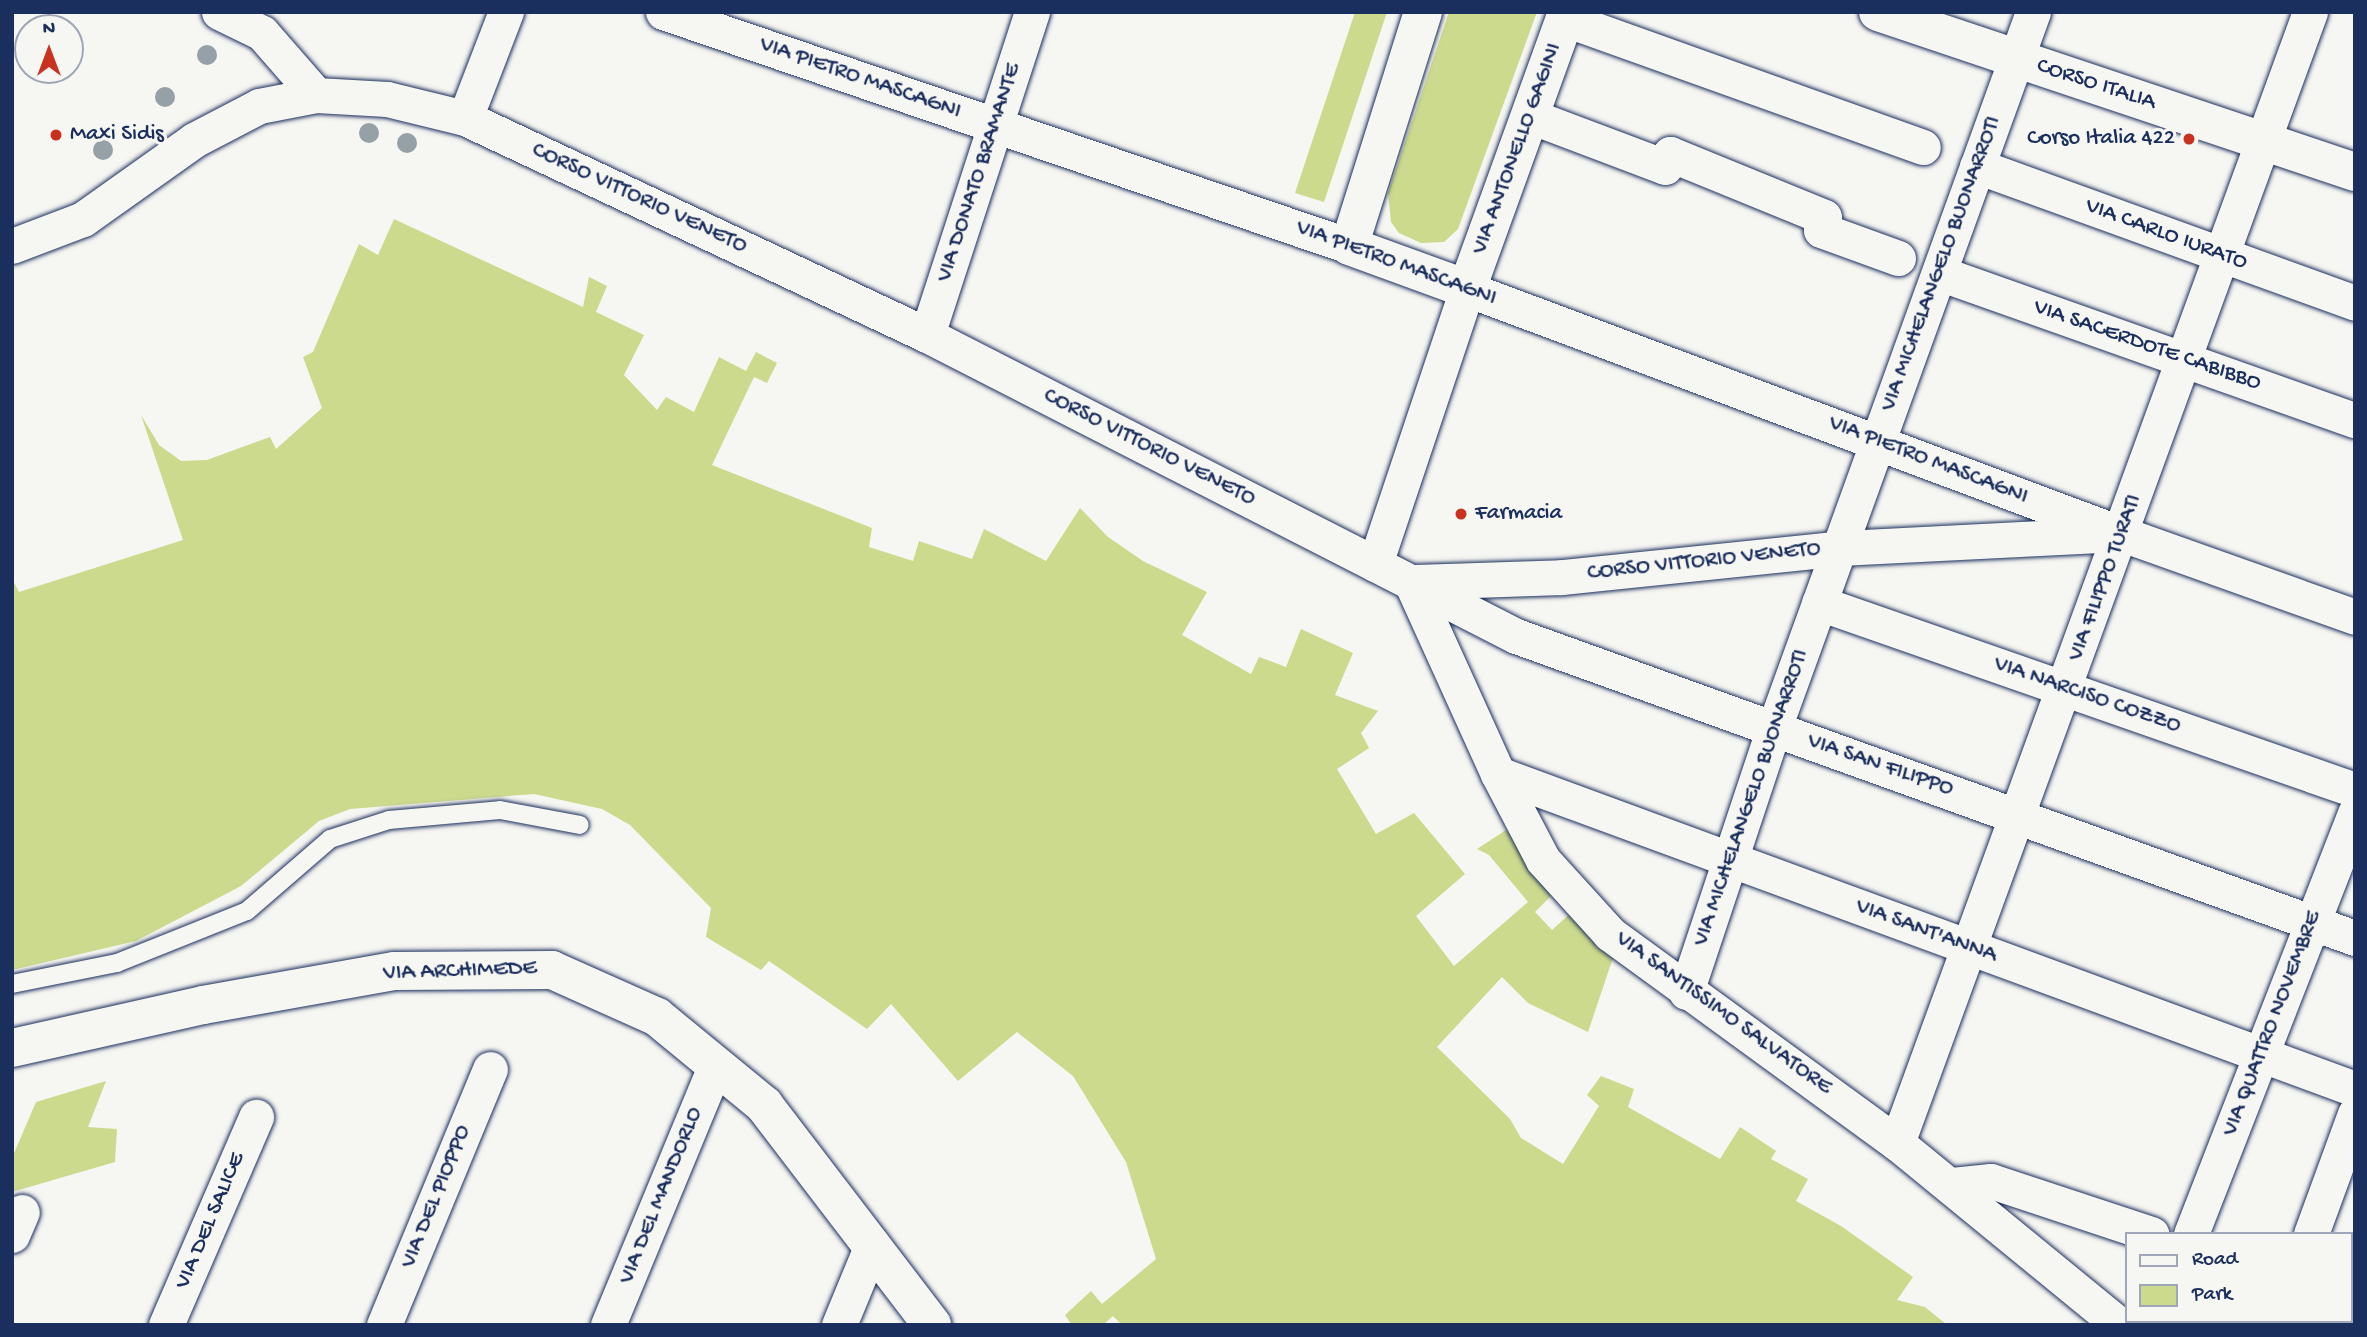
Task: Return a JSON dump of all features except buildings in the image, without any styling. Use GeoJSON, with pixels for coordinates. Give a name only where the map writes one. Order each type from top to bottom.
{"type":"FeatureCollection","features":[{"type":"Feature","properties":{"kind":"main road"},"geometry":{"type":"LineString","coordinates":[[1349,246],[1423,12]]}},
{"type":"Feature","properties":{"kind":"main road","name":"CORSO ITALIA"},"geometry":{"type":"LineString","coordinates":[[1878,12],[2355,172]]}},
{"type":"Feature","properties":{"kind":"main road","name":"VIA ANTONELLO GAGINI"},"geometry":{"type":"LineString","coordinates":[[1467,289],[1566,15]]}},
{"type":"Feature","properties":{"kind":"main road","name":"VIA PIETRO MASCAGNI"},"geometry":{"type":"LineString","coordinates":[[1349,246],[1467,289]]}},
{"type":"Feature","properties":{"kind":"main road","name":"VIA ARCHIMEDE"},"geometry":{"type":"LineString","coordinates":[[12,1048],[203,1005],[394,971],[531,968],[552,970],[657,1017],[715,1068],[764,1105],[932,1325]]}},
{"type":"Feature","properties":{"kind":"street"},"geometry":{"type":"LineString","coordinates":[[219,12],[262,33],[316,95]]}},
{"type":"Feature","properties":{"kind":"street"},"geometry":{"type":"LineString","coordinates":[[465,118],[506,12]]}},
{"type":"Feature","properties":{"kind":"street","name":"VIA PIETRO MASCAGNI"},"geometry":{"type":"LineString","coordinates":[[663,12],[1349,246]]}},
{"type":"Feature","properties":{"kind":"street","name":"VIA DONATO BRAMANTE"},"geometry":{"type":"LineString","coordinates":[[927,335],[1032,12]]}},
{"type":"Feature","properties":{"kind":"street","name":"VIA MICHELANGELO BUONARROTI"},"geometry":{"type":"LineString","coordinates":[[1686,992],[1774,728],[1842,548],[1877,442],[2033,12]]}},
{"type":"Feature","properties":{"kind":"street","name":"VIA FILIPPO TURATI"},"geometry":{"type":"LineString","coordinates":[[1897,1143],[2122,534],[2310,12]]}},
{"type":"Feature","properties":{"kind":"street"},"geometry":{"type":"LineString","coordinates":[[1566,15],[1923,147]]}},
{"type":"Feature","properties":{"kind":"street","name":"CORSO VITTORIO VENETO"},"geometry":{"type":"LineString","coordinates":[[12,246],[83,219],[194,140],[259,106],[316,95],[387,99],[465,118],[927,335],[1411,582],[1562,577],[1842,548],[2122,534],[2355,617]]}},
{"type":"Feature","properties":{"kind":"street"},"geometry":{"type":"LineString","coordinates":[[1530,116],[1665,167],[1670,154],[1824,217],[1821,230],[1898,258]]}},
{"type":"Feature","properties":{"kind":"street","name":"VIA CARLO IURATO"},"geometry":{"type":"LineString","coordinates":[[1977,166],[2355,303]]}},
{"type":"Feature","properties":{"kind":"street","name":"VIA SACERDOTE CABIBBO"},"geometry":{"type":"LineString","coordinates":[[1939,273],[2355,420]]}},
{"type":"Feature","properties":{"kind":"street","name":"VIA PIETRO MASCAGNI"},"geometry":{"type":"LineString","coordinates":[[1467,289],[2122,534]]}},
{"type":"Feature","properties":{"kind":"street","name":"VIA ANTONELLO GAGINI"},"geometry":{"type":"LineString","coordinates":[[1375,564],[1467,289]]}},
{"type":"Feature","properties":{"kind":"street","name":"VIA SAN FILIPPO"},"geometry":{"type":"LineString","coordinates":[[1411,582],[1516,636],[2019,814],[2355,938]]}},
{"type":"Feature","properties":{"kind":"street","name":"VIA SANTISSIMO SALVATORE"},"geometry":{"type":"LineString","coordinates":[[1411,582],[1498,774],[1543,860],[1611,934],[1686,992],[1787,1059],[1952,1185],[2119,1325]]}},
{"type":"Feature","properties":{"kind":"street","name":"VIA NARCISO COZZO"},"geometry":{"type":"LineString","coordinates":[[1819,603],[2355,790]]}},
{"type":"Feature","properties":{"kind":"street","name":"VIA SANT'ANNA"},"geometry":{"type":"LineString","coordinates":[[1498,774],[2355,1089]]}},
{"type":"Feature","properties":{"kind":"street","name":"VIA QUATTRO NOVEMBRE"},"geometry":{"type":"LineString","coordinates":[[2192,1232],[2355,813]]}},
{"type":"Feature","properties":{"kind":"street","name":"VIA DEL MANDORLO"},"geometry":{"type":"LineString","coordinates":[[608,1325],[715,1068]]}},
{"type":"Feature","properties":{"kind":"street","name":"VIA DEL PIOPPO"},"geometry":{"type":"LineString","coordinates":[[384,1325],[490,1069]]}},
{"type":"Feature","properties":{"kind":"street"},"geometry":{"type":"LineString","coordinates":[[2312,1232],[2355,1114]]}},
{"type":"Feature","properties":{"kind":"street","name":"VIA DEL SALICE"},"geometry":{"type":"LineString","coordinates":[[166,1325],[256,1117]]}},
{"type":"Feature","properties":{"kind":"street"},"geometry":{"type":"LineString","coordinates":[[1952,1185],[1991,1181],[2145,1232]]}},
{"type":"Feature","properties":{"kind":"street"},"geometry":{"type":"LineString","coordinates":[[839,1325],[872,1245]]}},
{"type":"Feature","properties":{"kind":"lane"},"geometry":{"type":"LineString","coordinates":[[12,984],[117,963],[247,911],[330,839],[389,820],[500,810],[579,825]]}},
{"type":"Feature","properties":{"kind":"green space"},"geometry":{"type":"Polygon","coordinates":[[[1355,12],[1387,12],[1324,202],[1295,193],[1355,12]]]}},
{"type":"Feature","properties":{"kind":"green space"},"geometry":{"type":"Polygon","coordinates":[[[1449,12],[1537,12],[1458,229],[1444,242],[1421,243],[1399,233],[1391,222],[1388,193],[1449,12]]]}},
{"type":"Feature","properties":{"kind":"green space"},"geometry":{"type":"Polygon","coordinates":[[[394,219],[583,307],[589,277],[607,286],[596,312],[644,335],[624,375],[657,410],[666,397],[694,412],[719,357],[746,371],[756,352],[777,363],[767,383],[754,377],[712,465],[872,528],[869,547],[913,561],[919,541],[972,559],[984,529],[1046,561],[1080,508],[1108,537],[1143,561],[1207,592],[1182,635],[1251,674],[1259,657],[1286,667],[1301,629],[1353,653],[1335,695],[1378,711],[1361,733],[1369,748],[1337,769],[1376,834],[1414,813],[1465,874],[1416,916],[1454,966],[1528,902],[1489,855],[1477,849],[1506,830],[1558,889],[1535,912],[1552,930],[1575,909],[1617,946],[1588,1032],[1528,1003],[1502,977],[1437,1047],[1510,1119],[1521,1138],[1563,1164],[1599,1106],[1587,1095],[1601,1076],[1634,1089],[1628,1107],[1720,1159],[1740,1127],[1776,1151],[1771,1159],[1808,1179],[1796,1201],[1841,1226],[1913,1277],[1897,1300],[1925,1307],[1947,1325],[1122,1325],[1113,1316],[1103,1325],[1072,1325],[1065,1315],[1091,1291],[1102,1304],[1156,1259],[1126,1162],[1073,1076],[1017,1032],[958,1081],[891,1004],[867,1029],[769,961],[761,970],[706,937],[711,908],[630,825],[602,809],[534,794],[350,809],[319,821],[241,886],[136,941],[12,970],[12,579],[19,592],[183,540],[141,415],[159,445],[181,461],[207,460],[270,437],[276,449],[322,408],[303,357],[313,352],[359,244],[378,255],[394,219]]]}},
{"type":"Feature","properties":{"kind":"green space"},"geometry":{"type":"Polygon","coordinates":[[[106,1081],[88,1127],[117,1129],[115,1162],[12,1192],[12,1158],[36,1102],[106,1081]]]}},
{"type":"Feature","properties":{"kind":"place","name":"Maxi Sidis"},"geometry":{"type":"Point","coordinates":[56,135]}},
{"type":"Feature","properties":{"kind":"place","name":"Corso Italia 422"},"geometry":{"type":"Point","coordinates":[2189,139]}},
{"type":"Feature","properties":{"kind":"place","name":"Farmacia"},"geometry":{"type":"Point","coordinates":[1461,514]}}]}
